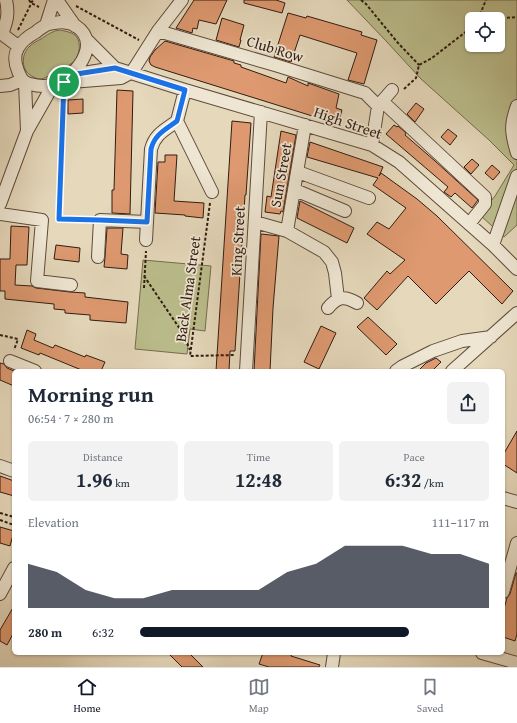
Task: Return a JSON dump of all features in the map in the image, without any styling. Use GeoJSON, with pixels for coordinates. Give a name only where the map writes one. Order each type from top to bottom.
{"type":"FeatureCollection","features":[{"type":"Feature","properties":{"kind":"street"},"geometry":{"type":"LineString","coordinates":[[6,0],[8,11],[6,24],[1,34],[15,44]]}},
{"type":"Feature","properties":{"kind":"street"},"geometry":{"type":"LineString","coordinates":[[132,72],[178,2]]}},
{"type":"Feature","properties":{"kind":"street"},"geometry":{"type":"LineString","coordinates":[[0,204],[27,131],[61,81],[81,64],[88,46],[82,32],[75,26],[56,3],[46,25]]}},
{"type":"Feature","properties":{"kind":"street"},"geometry":{"type":"LineString","coordinates":[[15,44],[46,25],[61,22],[75,26]]}},
{"type":"Feature","properties":{"kind":"street","name":"Club Row"},"geometry":{"type":"LineString","coordinates":[[158,31],[365,93],[380,104],[486,197],[485,204],[470,224]]}},
{"type":"Feature","properties":{"kind":"street"},"geometry":{"type":"LineString","coordinates":[[86,39],[115,68]]}},
{"type":"Feature","properties":{"kind":"street"},"geometry":{"type":"LineString","coordinates":[[15,44],[17,69],[23,81],[27,131]]}},
{"type":"Feature","properties":{"kind":"street","name":"High Street"},"geometry":{"type":"LineString","coordinates":[[0,86],[23,81],[38,86],[44,86],[115,68],[372,145],[399,162],[470,224],[517,269]]}},
{"type":"Feature","properties":{"kind":"street","name":"High Street"},"geometry":{"type":"LineString","coordinates":[[61,81],[121,78],[132,72]]}},
{"type":"Feature","properties":{"kind":"street"},"geometry":{"type":"LineString","coordinates":[[146,240],[151,149],[157,135],[177,121],[185,90]]}},
{"type":"Feature","properties":{"kind":"street"},"geometry":{"type":"LineString","coordinates":[[372,145],[380,104],[392,90]]}},
{"type":"Feature","properties":{"kind":"street"},"geometry":{"type":"LineString","coordinates":[[517,106],[512,123],[512,136],[517,152]]}},
{"type":"Feature","properties":{"kind":"street","name":"King Street"},"geometry":{"type":"LineString","coordinates":[[246,369],[261,112]]}},
{"type":"Feature","properties":{"kind":"street"},"geometry":{"type":"LineString","coordinates":[[177,121],[212,192]]}},
{"type":"Feature","properties":{"kind":"street","name":"Sun Street"},"geometry":{"type":"LineString","coordinates":[[287,231],[306,125]]}},
{"type":"Feature","properties":{"kind":"street"},"geometry":{"type":"LineString","coordinates":[[0,175],[14,168]]}},
{"type":"Feature","properties":{"kind":"street"},"geometry":{"type":"LineString","coordinates":[[298,172],[370,198]]}},
{"type":"Feature","properties":{"kind":"street"},"geometry":{"type":"LineString","coordinates":[[493,245],[517,176]]}},
{"type":"Feature","properties":{"kind":"street"},"geometry":{"type":"LineString","coordinates":[[295,190],[345,212]]}},
{"type":"Feature","properties":{"kind":"street"},"geometry":{"type":"LineString","coordinates":[[0,214],[42,220],[37,281],[71,285]]}},
{"type":"Feature","properties":{"kind":"street"},"geometry":{"type":"LineString","coordinates":[[98,257],[100,220],[147,222]]}},
{"type":"Feature","properties":{"kind":"street"},"geometry":{"type":"LineString","coordinates":[[255,222],[287,231],[324,252],[332,262],[335,273],[338,299]]}},
{"type":"Feature","properties":{"kind":"street"},"geometry":{"type":"LineString","coordinates":[[328,308],[338,299],[347,298],[357,303]]}},
{"type":"Feature","properties":{"kind":"street"},"geometry":{"type":"LineString","coordinates":[[454,369],[517,313]]}},
{"type":"Feature","properties":{"kind":"street"},"geometry":{"type":"LineString","coordinates":[[399,369],[433,352],[462,341],[491,337]]}},
{"type":"Feature","properties":{"kind":"street"},"geometry":{"type":"LineString","coordinates":[[10,361],[30,369]]}},
{"type":"Feature","properties":{"kind":"street"},"geometry":{"type":"LineString","coordinates":[[0,466],[12,470]]}},
{"type":"Feature","properties":{"kind":"street"},"geometry":{"type":"LineString","coordinates":[[505,499],[517,502]]}},
{"type":"Feature","properties":{"kind":"street"},"geometry":{"type":"LineString","coordinates":[[505,585],[517,543]]}},
{"type":"Feature","properties":{"kind":"street"},"geometry":{"type":"LineString","coordinates":[[0,594],[12,573]]}},
{"type":"Feature","properties":{"kind":"street"},"geometry":{"type":"LineString","coordinates":[[332,667],[334,655]]}},
{"type":"Feature","properties":{"kind":"street"},"geometry":{"type":"LineString","coordinates":[[491,655],[517,663]]}},
{"type":"Feature","properties":{"kind":"path"},"geometry":{"type":"LineString","coordinates":[[29,0],[43,9],[56,3],[74,5],[149,46]]}},
{"type":"Feature","properties":{"kind":"path"},"geometry":{"type":"LineString","coordinates":[[361,0],[419,65]]}},
{"type":"Feature","properties":{"kind":"path"},"geometry":{"type":"LineString","coordinates":[[481,12],[486,0]]}},
{"type":"Feature","properties":{"kind":"path"},"geometry":{"type":"LineString","coordinates":[[15,44],[32,1]]}},
{"type":"Feature","properties":{"kind":"path"},"geometry":{"type":"LineString","coordinates":[[505,18],[517,17]]}},
{"type":"Feature","properties":{"kind":"path"},"geometry":{"type":"LineString","coordinates":[[392,90],[396,97],[416,78],[419,65],[432,58],[465,32]]}},
{"type":"Feature","properties":{"kind":"path"},"geometry":{"type":"LineString","coordinates":[[61,81],[59,219],[100,220]]}},
{"type":"Feature","properties":{"kind":"path","name":"Back Alma Street"},"geometry":{"type":"LineString","coordinates":[[212,192],[190,356],[247,355]]}},
{"type":"Feature","properties":{"kind":"path"},"geometry":{"type":"LineString","coordinates":[[144,288],[146,240]]}},
{"type":"Feature","properties":{"kind":"path"},"geometry":{"type":"LineString","coordinates":[[144,276],[182,332],[191,351]]}},
{"type":"Feature","properties":{"kind":"path"},"geometry":{"type":"LineString","coordinates":[[0,334],[18,339],[10,361]]}},
{"type":"Feature","properties":{"kind":"path"},"geometry":{"type":"LineString","coordinates":[[0,513],[12,516]]}},
{"type":"Feature","properties":{"kind":"path"},"geometry":{"type":"LineString","coordinates":[[0,520],[12,524]]}},
{"type":"Feature","properties":{"kind":"green space"},"geometry":{"type":"Polygon","coordinates":[[[347,0],[517,0],[517,225],[504,237],[480,215],[495,196],[514,165],[489,140],[421,79],[347,0]]]}},
{"type":"Feature","properties":{"kind":"green space"},"geometry":{"type":"Polygon","coordinates":[[[60,30],[72,33],[79,41],[77,57],[70,64],[46,78],[35,78],[24,68],[26,51],[35,42],[52,32],[60,30]]]}},
{"type":"Feature","properties":{"kind":"green space"},"geometry":{"type":"Polygon","coordinates":[[[143,260],[211,266],[205,331],[190,329],[187,354],[135,349],[143,260]]]}},
{"type":"Feature","properties":{"kind":"building"},"geometry":{"type":"Polygon","coordinates":[[[194,0],[227,0],[216,24],[199,20],[197,29],[193,28],[192,33],[176,28],[194,0]]]}},
{"type":"Feature","properties":{"kind":"building"},"geometry":{"type":"Polygon","coordinates":[[[244,0],[276,0],[285,3],[282,13],[244,3],[244,0]]]}},
{"type":"Feature","properties":{"kind":"building"},"geometry":{"type":"Polygon","coordinates":[[[288,13],[306,18],[307,16],[362,32],[361,35],[377,40],[364,84],[348,80],[357,53],[300,35],[291,62],[274,57],[288,13]]]}},
{"type":"Feature","properties":{"kind":"building"},"geometry":{"type":"Polygon","coordinates":[[[222,18],[244,25],[239,47],[216,40],[222,18]]]}},
{"type":"Feature","properties":{"kind":"building"},"geometry":{"type":"Polygon","coordinates":[[[165,41],[234,61],[234,63],[241,65],[241,67],[286,83],[288,77],[308,86],[308,83],[339,94],[336,108],[342,110],[338,124],[151,65],[149,61],[150,57],[165,41]]]}},
{"type":"Feature","properties":{"kind":"building"},"geometry":{"type":"Polygon","coordinates":[[[117,90],[133,91],[130,214],[112,213],[117,90]]]}},
{"type":"Feature","properties":{"kind":"building"},"geometry":{"type":"Polygon","coordinates":[[[83,99],[83,113],[68,114],[68,100],[83,99]]]}},
{"type":"Feature","properties":{"kind":"building"},"geometry":{"type":"Polygon","coordinates":[[[416,103],[424,109],[415,122],[407,114],[416,103]]]}},
{"type":"Feature","properties":{"kind":"building"},"geometry":{"type":"Polygon","coordinates":[[[232,121],[251,123],[235,351],[230,351],[229,369],[216,369],[232,121]]]}},
{"type":"Feature","properties":{"kind":"building"},"geometry":{"type":"Polygon","coordinates":[[[394,125],[397,127],[398,126],[406,133],[405,135],[478,200],[472,208],[455,193],[451,197],[444,192],[448,187],[386,134],[394,125]]]}},
{"type":"Feature","properties":{"kind":"building"},"geometry":{"type":"Polygon","coordinates":[[[448,129],[457,136],[450,145],[441,137],[448,129]]]}},
{"type":"Feature","properties":{"kind":"building"},"geometry":{"type":"Polygon","coordinates":[[[281,131],[296,135],[283,212],[281,211],[280,214],[265,212],[267,196],[271,197],[281,131]]]}},
{"type":"Feature","properties":{"kind":"building"},"geometry":{"type":"Polygon","coordinates":[[[310,142],[383,167],[379,176],[381,173],[417,199],[437,216],[513,291],[502,304],[469,271],[436,304],[408,276],[377,310],[364,298],[387,271],[390,274],[405,260],[367,234],[377,222],[389,229],[406,208],[373,185],[378,178],[307,157],[310,142]]]}},
{"type":"Feature","properties":{"kind":"building"},"geometry":{"type":"Polygon","coordinates":[[[165,155],[177,155],[174,201],[204,203],[203,218],[155,213],[158,162],[165,162],[165,155]]]}},
{"type":"Feature","properties":{"kind":"building"},"geometry":{"type":"Polygon","coordinates":[[[472,159],[479,165],[471,174],[464,167],[472,159]]]}},
{"type":"Feature","properties":{"kind":"building"},"geometry":{"type":"Polygon","coordinates":[[[492,165],[500,172],[493,180],[485,173],[492,165]]]}},
{"type":"Feature","properties":{"kind":"building"},"geometry":{"type":"Polygon","coordinates":[[[300,201],[354,228],[347,243],[297,218],[300,201]]]}},
{"type":"Feature","properties":{"kind":"building"},"geometry":{"type":"Polygon","coordinates":[[[11,226],[29,227],[27,265],[16,265],[15,285],[85,293],[85,297],[128,302],[126,323],[90,320],[90,315],[65,313],[65,310],[54,309],[54,304],[5,299],[5,291],[0,291],[0,259],[10,259],[11,226]]]}},
{"type":"Feature","properties":{"kind":"building"},"geometry":{"type":"Polygon","coordinates":[[[107,228],[123,228],[121,254],[128,255],[127,269],[104,267],[107,228]]]}},
{"type":"Feature","properties":{"kind":"building"},"geometry":{"type":"Polygon","coordinates":[[[261,234],[279,236],[270,369],[254,369],[261,234]]]}},
{"type":"Feature","properties":{"kind":"building"},"geometry":{"type":"Polygon","coordinates":[[[56,245],[80,248],[79,262],[54,259],[56,245]]]}},
{"type":"Feature","properties":{"kind":"building"},"geometry":{"type":"Polygon","coordinates":[[[368,317],[397,344],[386,355],[357,327],[368,317]]]}},
{"type":"Feature","properties":{"kind":"building"},"geometry":{"type":"Polygon","coordinates":[[[321,326],[336,333],[319,369],[304,362],[321,326]]]}},
{"type":"Feature","properties":{"kind":"building"},"geometry":{"type":"Polygon","coordinates":[[[27,330],[36,334],[34,340],[53,348],[55,345],[85,357],[86,355],[105,362],[102,369],[79,369],[40,353],[39,355],[21,348],[27,330]]]}},
{"type":"Feature","properties":{"kind":"building"},"geometry":{"type":"Polygon","coordinates":[[[436,358],[441,362],[434,369],[420,369],[426,363],[436,358]]]}},
{"type":"Feature","properties":{"kind":"building"},"geometry":{"type":"Polygon","coordinates":[[[0,363],[12,370],[12,385],[0,380],[0,363]]]}},
{"type":"Feature","properties":{"kind":"building"},"geometry":{"type":"Polygon","coordinates":[[[517,431],[517,473],[505,465],[505,452],[517,431]]]}},
{"type":"Feature","properties":{"kind":"building"},"geometry":{"type":"Polygon","coordinates":[[[0,476],[12,480],[12,495],[0,492],[0,476]]]}},
{"type":"Feature","properties":{"kind":"building"},"geometry":{"type":"Polygon","coordinates":[[[0,527],[12,530],[10,546],[0,543],[0,527]]]}},
{"type":"Feature","properties":{"kind":"building"},"geometry":{"type":"Polygon","coordinates":[[[517,573],[517,634],[515,641],[505,638],[505,605],[517,573]]]}},
{"type":"Feature","properties":{"kind":"building"},"geometry":{"type":"Polygon","coordinates":[[[12,609],[12,636],[7,645],[0,641],[0,630],[12,609]]]}},
{"type":"Feature","properties":{"kind":"building"},"geometry":{"type":"Polygon","coordinates":[[[170,655],[191,655],[203,667],[182,667],[170,655]]]}},
{"type":"Feature","properties":{"kind":"building"},"geometry":{"type":"Polygon","coordinates":[[[262,655],[291,655],[320,665],[319,667],[269,667],[259,664],[262,655]]]}},
{"type":"Feature","properties":{"kind":"route"},"geometry":{"type":"LineString","coordinates":[[115,68],[132,72],[185,90],[177,121],[157,135],[153,142],[151,149],[147,222],[59,219],[64,82],[57,83],[70,75],[115,68]]}}]}
